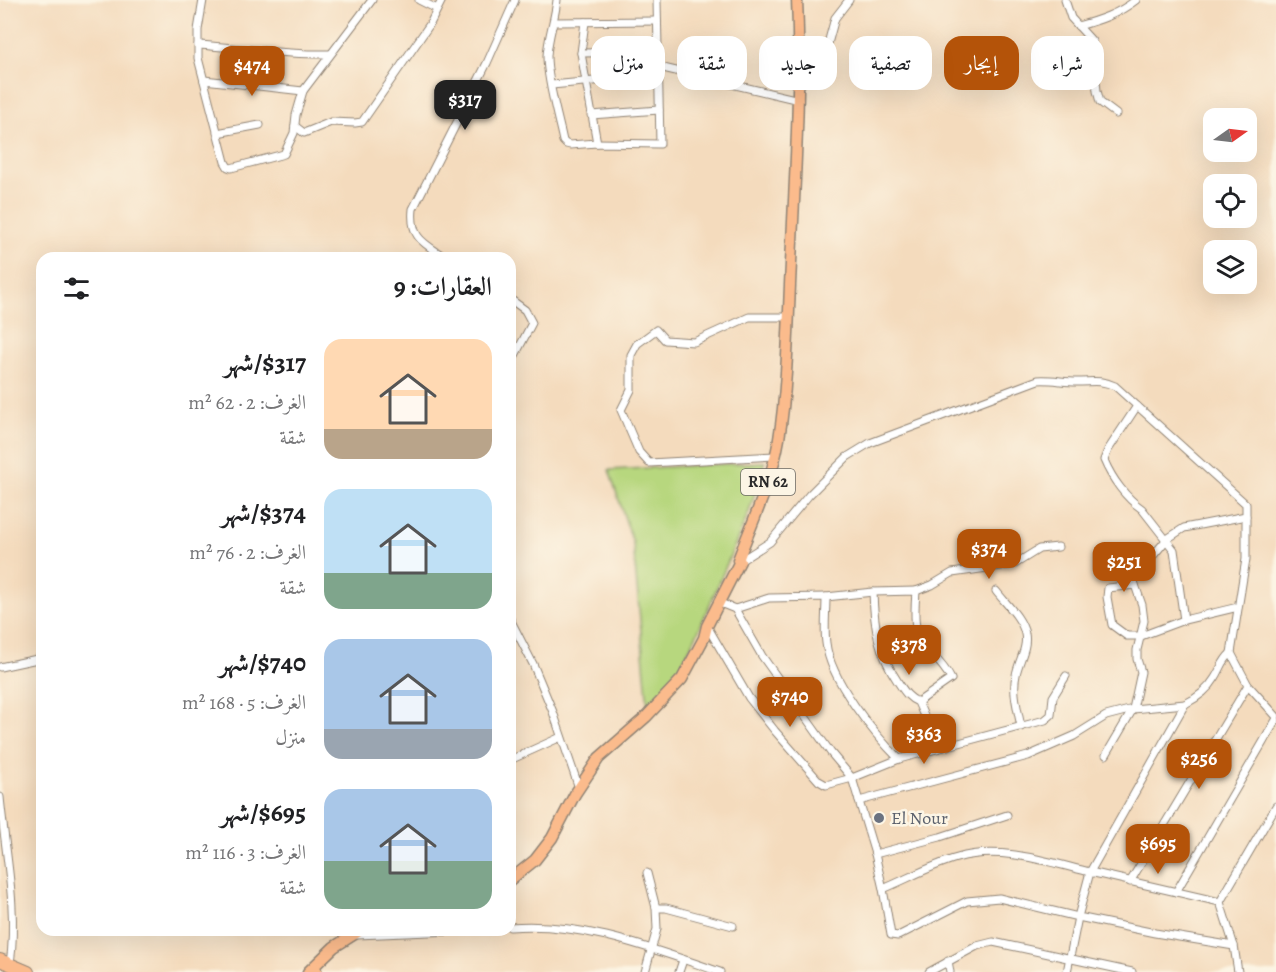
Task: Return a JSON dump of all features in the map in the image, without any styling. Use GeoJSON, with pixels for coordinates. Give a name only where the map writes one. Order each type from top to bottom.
{"type":"FeatureCollection","features":[{"type":"Feature","properties":{"kind":"highway"},"geometry":{"type":"LineString","coordinates":[[5,966],[28,972]]}},
{"type":"Feature","properties":{"kind":"main road","name":"RN 62"},"geometry":{"type":"LineString","coordinates":[[797,0],[798,36]]}},
{"type":"Feature","properties":{"kind":"main road","name":"RN 62"},"geometry":{"type":"LineString","coordinates":[[516,875],[534,860],[552,838],[579,788],[599,759],[646,717],[682,679],[740,561],[738,560],[770,477],[783,400],[799,90]]}},
{"type":"Feature","properties":{"kind":"main road"},"geometry":{"type":"LineString","coordinates":[[312,971],[334,947],[351,936]]}},
{"type":"Feature","properties":{"kind":"street"},"geometry":{"type":"LineString","coordinates":[[203,0],[198,30],[198,58],[225,162],[231,168],[284,154],[289,146],[303,91],[372,0]]}},
{"type":"Feature","properties":{"kind":"street"},"geometry":{"type":"LineString","coordinates":[[418,0],[437,9]]}},
{"type":"Feature","properties":{"kind":"street"},"geometry":{"type":"LineString","coordinates":[[295,126],[304,133],[331,122],[362,122],[430,24],[442,0]]}},
{"type":"Feature","properties":{"kind":"street"},"geometry":{"type":"LineString","coordinates":[[437,252],[421,242],[417,236],[412,219],[413,209],[487,63],[515,0]]}},
{"type":"Feature","properties":{"kind":"street"},"geometry":{"type":"LineString","coordinates":[[557,0],[547,59],[566,144],[660,144],[658,90]]}},
{"type":"Feature","properties":{"kind":"street"},"geometry":{"type":"LineString","coordinates":[[657,0],[657,36]]}},
{"type":"Feature","properties":{"kind":"street"},"geometry":{"type":"LineString","coordinates":[[830,36],[835,18],[849,0]]}},
{"type":"Feature","properties":{"kind":"street"},"geometry":{"type":"LineString","coordinates":[[1065,0],[1071,18],[1092,41],[1096,91],[1100,102],[1116,114]]}},
{"type":"Feature","properties":{"kind":"street"},"geometry":{"type":"LineString","coordinates":[[1078,26],[1108,17],[1136,0]]}},
{"type":"Feature","properties":{"kind":"street"},"geometry":{"type":"LineString","coordinates":[[555,22],[657,21]]}},
{"type":"Feature","properties":{"kind":"street"},"geometry":{"type":"LineString","coordinates":[[585,22],[581,53],[597,143]]}},
{"type":"Feature","properties":{"kind":"street"},"geometry":{"type":"LineString","coordinates":[[198,45],[247,48],[298,55],[330,54]]}},
{"type":"Feature","properties":{"kind":"street"},"geometry":{"type":"LineString","coordinates":[[581,53],[591,53]]}},
{"type":"Feature","properties":{"kind":"street"},"geometry":{"type":"LineString","coordinates":[[665,67],[800,100]]}},
{"type":"Feature","properties":{"kind":"street"},"geometry":{"type":"LineString","coordinates":[[204,80],[303,91]]}},
{"type":"Feature","properties":{"kind":"street"},"geometry":{"type":"LineString","coordinates":[[552,85],[591,81]]}},
{"type":"Feature","properties":{"kind":"street"},"geometry":{"type":"LineString","coordinates":[[591,115],[659,110]]}},
{"type":"Feature","properties":{"kind":"street"},"geometry":{"type":"LineString","coordinates":[[217,133],[260,125]]}},
{"type":"Feature","properties":{"kind":"street"},"geometry":{"type":"LineString","coordinates":[[516,303],[525,310],[532,322],[516,353]]}},
{"type":"Feature","properties":{"kind":"street"},"geometry":{"type":"LineString","coordinates":[[775,456],[649,463],[639,452],[621,410],[631,390],[632,355],[638,344],[656,330],[665,340],[694,342],[749,317],[788,317]]}},
{"type":"Feature","properties":{"kind":"street"},"geometry":{"type":"LineString","coordinates":[[740,561],[770,542],[809,495],[847,456],[870,443],[1038,380],[1104,381],[1115,386],[1246,504],[1246,559],[1231,653],[1248,685],[1276,718],[1176,892]]}},
{"type":"Feature","properties":{"kind":"street"},"geometry":{"type":"LineString","coordinates":[[1137,406],[1108,450],[1104,460],[1117,484],[1142,509],[1174,550],[1184,620]]}},
{"type":"Feature","properties":{"kind":"street"},"geometry":{"type":"LineString","coordinates":[[1106,755],[1133,709],[1141,672],[1137,650],[1144,621],[1142,604],[1134,582],[1137,575],[1167,539],[1184,528],[1246,516]]}},
{"type":"Feature","properties":{"kind":"street"},"geometry":{"type":"LineString","coordinates":[[735,609],[769,598],[916,591],[952,573],[1015,564],[1039,549],[1058,547]]}},
{"type":"Feature","properties":{"kind":"street"},"geometry":{"type":"LineString","coordinates":[[1135,585],[1108,588],[1107,597],[1112,625],[1127,636],[1141,636],[1184,620],[1238,608]]}},
{"type":"Feature","properties":{"kind":"street"},"geometry":{"type":"LineString","coordinates":[[916,591],[915,612],[918,634],[923,644],[944,666],[951,679],[918,702]]}},
{"type":"Feature","properties":{"kind":"street"},"geometry":{"type":"LineString","coordinates":[[996,591],[1018,618],[1025,633],[1026,642],[1014,686],[1021,727]]}},
{"type":"Feature","properties":{"kind":"street"},"geometry":{"type":"LineString","coordinates":[[873,592],[874,624],[882,654],[910,699],[918,702],[924,716],[943,738],[942,747]]}},
{"type":"Feature","properties":{"kind":"street"},"geometry":{"type":"LineString","coordinates":[[826,597],[826,643],[830,660],[854,704],[899,759]]}},
{"type":"Feature","properties":{"kind":"street"},"geometry":{"type":"LineString","coordinates":[[720,603],[735,609],[762,656],[831,753],[852,778],[875,854],[891,935],[898,936],[967,902],[999,898],[1155,933],[1234,946]]}},
{"type":"Feature","properties":{"kind":"street"},"geometry":{"type":"LineString","coordinates":[[707,626],[749,698],[819,781],[826,785],[852,778],[899,759],[1045,720],[1051,715],[1053,697],[1066,676]]}},
{"type":"Feature","properties":{"kind":"street"},"geometry":{"type":"LineString","coordinates":[[516,631],[533,664],[579,788]]}},
{"type":"Feature","properties":{"kind":"street"},"geometry":{"type":"LineString","coordinates":[[859,801],[1028,756],[1074,736],[1106,716],[1133,709],[1185,704],[1200,696],[1216,678],[1222,661],[1231,653]]}},
{"type":"Feature","properties":{"kind":"street"},"geometry":{"type":"LineString","coordinates":[[0,667],[36,660]]}},
{"type":"Feature","properties":{"kind":"street"},"geometry":{"type":"LineString","coordinates":[[1130,882],[1248,685]]}},
{"type":"Feature","properties":{"kind":"street"},"geometry":{"type":"LineString","coordinates":[[1067,972],[1090,872],[1185,704]]}},
{"type":"Feature","properties":{"kind":"street"},"geometry":{"type":"LineString","coordinates":[[516,757],[561,737]]}},
{"type":"Feature","properties":{"kind":"street"},"geometry":{"type":"LineString","coordinates":[[0,797],[13,922],[13,943],[5,966]]}},
{"type":"Feature","properties":{"kind":"street"},"geometry":{"type":"LineString","coordinates":[[1238,972],[1234,946],[1220,902],[1276,807]]}},
{"type":"Feature","properties":{"kind":"street"},"geometry":{"type":"LineString","coordinates":[[875,854],[940,837],[1007,815]]}},
{"type":"Feature","properties":{"kind":"street"},"geometry":{"type":"LineString","coordinates":[[883,889],[957,858],[978,854],[1016,855],[1220,902]]}},
{"type":"Feature","properties":{"kind":"street"},"geometry":{"type":"LineString","coordinates":[[645,972],[653,949],[658,919],[647,873]]}},
{"type":"Feature","properties":{"kind":"street"},"geometry":{"type":"LineString","coordinates":[[656,908],[666,908],[733,926]]}},
{"type":"Feature","properties":{"kind":"street"},"geometry":{"type":"LineString","coordinates":[[516,927],[587,932],[653,949],[720,972]]}},
{"type":"Feature","properties":{"kind":"street"},"geometry":{"type":"LineString","coordinates":[[929,972],[977,946],[993,942],[1132,972]]}},
{"type":"Feature","properties":{"kind":"street"},"geometry":{"type":"LineString","coordinates":[[679,972],[683,960]]}},
{"type":"Feature","properties":{"kind":"street"},"geometry":{"type":"LineString","coordinates":[[948,961],[950,972]]}},
{"type":"Feature","properties":{"kind":"green space"},"geometry":{"type":"Polygon","coordinates":[[[765,462],[749,512],[698,632],[675,678],[648,707],[633,543],[609,470],[765,462]]]}},
{"type":"Feature","properties":{"kind":"place","name":"El Nour"},"geometry":{"type":"Point","coordinates":[879,818]}}]}
